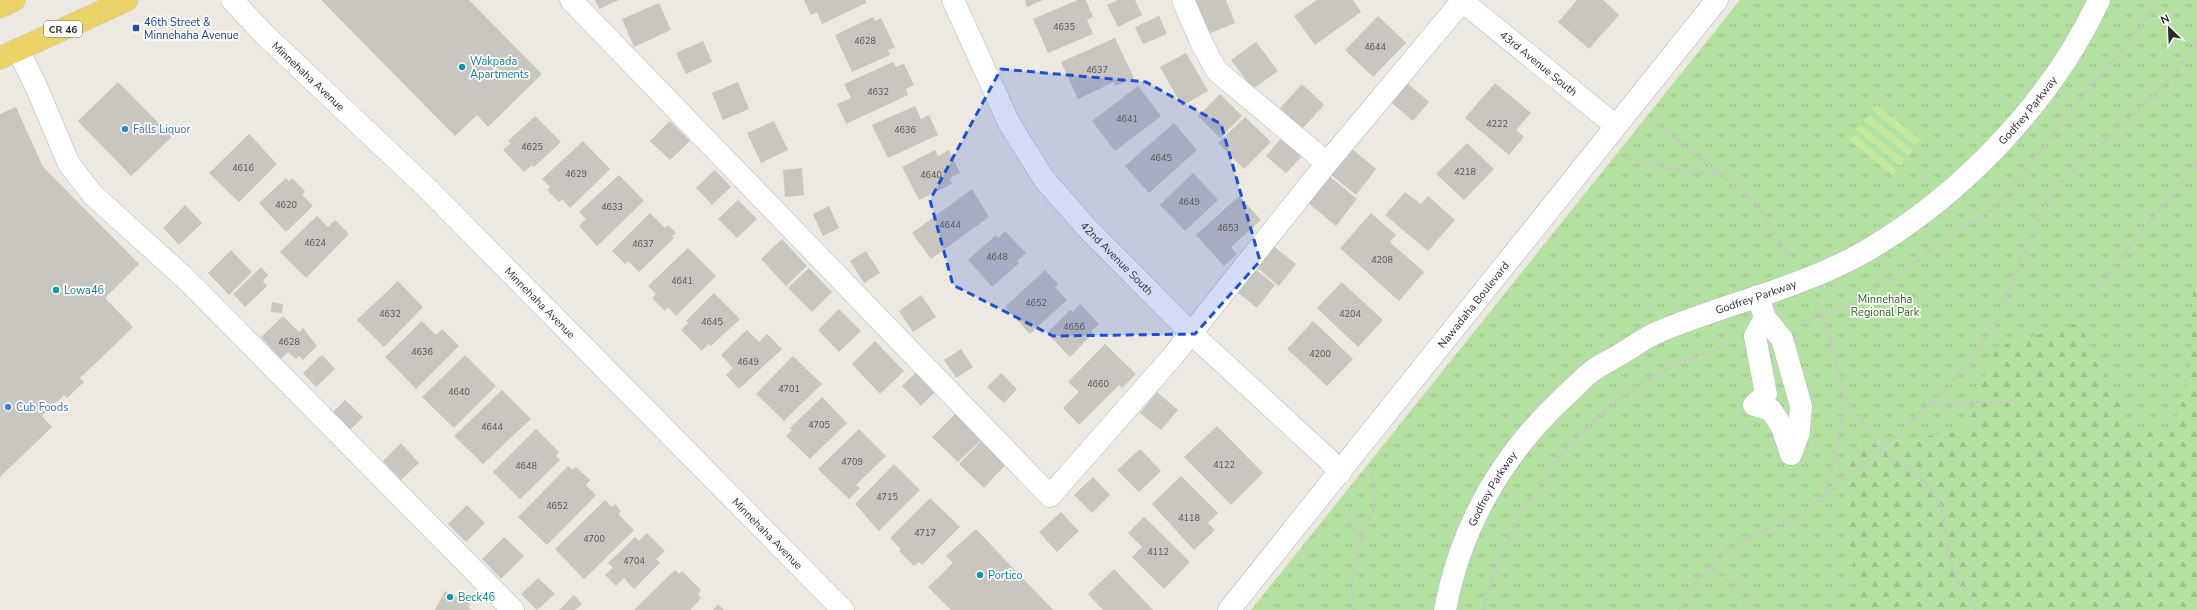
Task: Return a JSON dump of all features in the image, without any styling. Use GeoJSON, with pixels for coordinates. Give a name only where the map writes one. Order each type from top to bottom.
{"type":"FeatureCollection","features":[{"type":"Feature","properties":{"kind":"main road"},"geometry":{"type":"LineString","coordinates":[[0,7],[14,0]]}},
{"type":"Feature","properties":{"kind":"main road","name":"CR 46"},"geometry":{"type":"LineString","coordinates":[[9,54],[127,0]]}},
{"type":"Feature","properties":{"kind":"street","name":"Minnehaha Avenue"},"geometry":{"type":"LineString","coordinates":[[232,0],[265,35],[429,190],[843,610]]}},
{"type":"Feature","properties":{"kind":"street"},"geometry":{"type":"LineString","coordinates":[[571,0],[1050,496],[1191,333],[1327,163],[1462,0]]}},
{"type":"Feature","properties":{"kind":"street","name":"42nd Avenue South"},"geometry":{"type":"LineString","coordinates":[[953,0],[1009,123],[1044,179],[1086,227],[1191,333],[1328,460],[1340,473]]}},
{"type":"Feature","properties":{"kind":"street"},"geometry":{"type":"LineString","coordinates":[[1183,0],[1203,46],[1217,71],[1327,163]]}},
{"type":"Feature","properties":{"kind":"street","name":"43rd Avenue South"},"geometry":{"type":"LineString","coordinates":[[1462,0],[1616,126]]}},
{"type":"Feature","properties":{"kind":"street","name":"Nawadaha Boulevard"},"geometry":{"type":"LineString","coordinates":[[1229,610],[1717,0]]}},
{"type":"Feature","properties":{"kind":"street","name":"Godfrey Parkway"},"geometry":{"type":"LineString","coordinates":[[1444,610],[1464,539],[1490,485],[1538,421],[1591,372],[1653,334],[1705,314],[1804,282],[1865,251],[1922,214],[1975,169],[2013,128],[2051,81],[2088,22],[2098,0]]}},
{"type":"Feature","properties":{"kind":"street"},"geometry":{"type":"LineString","coordinates":[[9,54],[35,84],[69,164],[93,195],[187,280],[513,610]]}},
{"type":"Feature","properties":{"kind":"street"},"geometry":{"type":"LineString","coordinates":[[1758,296],[1765,318],[1782,339],[1801,406],[1799,432],[1791,454],[1782,427],[1771,410],[1754,404],[1766,394],[1755,336],[1765,318]]}},
{"type":"Feature","properties":{"kind":"path"},"geometry":{"type":"LineString","coordinates":[[1679,610],[1709,567],[1735,545],[1767,529],[1799,516],[1881,450],[1930,404],[1968,365],[1998,318],[2038,218],[2062,181],[2080,162],[2128,120],[2176,72],[2197,41]]}},
{"type":"Feature","properties":{"kind":"path"},"geometry":{"type":"LineString","coordinates":[[1650,118],[1755,202],[1792,261]]}},
{"type":"Feature","properties":{"kind":"path"},"geometry":{"type":"LineString","coordinates":[[1621,156],[1668,168],[1722,176]]}},
{"type":"Feature","properties":{"kind":"path"},"geometry":{"type":"LineString","coordinates":[[2095,290],[2197,162]]}},
{"type":"Feature","properties":{"kind":"path"},"geometry":{"type":"LineString","coordinates":[[1815,302],[1823,316],[1844,396],[1839,438],[1822,498]]}},
{"type":"Feature","properties":{"kind":"path"},"geometry":{"type":"LineString","coordinates":[[1484,610],[1490,581],[1520,515],[1538,486],[1562,453],[1589,424],[1656,375],[1733,344]]}},
{"type":"Feature","properties":{"kind":"path"},"geometry":{"type":"LineString","coordinates":[[1844,396],[1881,450],[1922,478],[1940,502],[1952,569],[1976,610]]}},
{"type":"Feature","properties":{"kind":"path"},"geometry":{"type":"LineString","coordinates":[[1930,404],[2014,401]]}},
{"type":"Feature","properties":{"kind":"path"},"geometry":{"type":"LineString","coordinates":[[1354,610],[1355,565],[1361,539],[1371,520],[1376,500],[1370,471]]}},
{"type":"Feature","properties":{"kind":"path"},"geometry":{"type":"LineString","coordinates":[[1339,502],[1361,539]]}},
{"type":"Feature","properties":{"kind":"path"},"geometry":{"type":"LineString","coordinates":[[1709,567],[1739,589],[1748,610]]}},
{"type":"Feature","properties":{"kind":"highlighted area"},"geometry":{"type":"Polygon","coordinates":[[[1001,69],[1146,82],[1221,124],[1260,261],[1195,334],[1053,336],[953,285],[930,200],[1001,69]]]}},
{"type":"Feature","properties":{"kind":"green space","name":"Minnehaha Regional Park"},"geometry":{"type":"Polygon","coordinates":[[[1740,0],[2197,0],[2197,610],[1251,610],[1740,0]]]}},
{"type":"Feature","properties":{"kind":"green space"},"geometry":{"type":"Polygon","coordinates":[[[1877,105],[1921,140],[1916,146],[1872,110],[1877,105]]]}},
{"type":"Feature","properties":{"kind":"green space"},"geometry":{"type":"Polygon","coordinates":[[[1869,115],[1913,150],[1908,156],[1864,120],[1869,115]]]}},
{"type":"Feature","properties":{"kind":"green space"},"geometry":{"type":"Polygon","coordinates":[[[1861,125],[1905,160],[1900,166],[1856,130],[1861,125]]]}},
{"type":"Feature","properties":{"kind":"green space"},"geometry":{"type":"Polygon","coordinates":[[[1854,134],[1897,170],[1892,175],[1849,140],[1854,134]]]}},
{"type":"Feature","properties":{"kind":"green space"},"geometry":{"type":"Polygon","coordinates":[[[2197,283],[2197,610],[1828,610],[1858,603],[1846,505],[1852,447],[1963,431],[1996,347],[2079,323],[2134,434],[2174,426],[2191,364],[2193,284],[2197,283]]]}},
{"type":"Feature","properties":{"kind":"building","name":"Wakpada Apartments"},"geometry":{"type":"Polygon","coordinates":[[[321,0],[469,0],[542,74],[488,127],[477,115],[455,136],[321,0]]]}},
{"type":"Feature","properties":{"kind":"building"},"geometry":{"type":"Polygon","coordinates":[[[595,0],[619,0],[599,9],[595,0]]]}},
{"type":"Feature","properties":{"kind":"building"},"geometry":{"type":"Polygon","coordinates":[[[804,0],[865,0],[866,3],[822,24],[817,12],[811,15],[804,0]]]}},
{"type":"Feature","properties":{"kind":"building"},"geometry":{"type":"Polygon","coordinates":[[[1025,0],[1043,0],[1027,7],[1025,0]]]}},
{"type":"Feature","properties":{"kind":"building"},"geometry":{"type":"Polygon","coordinates":[[[1078,0],[1086,0],[1093,17],[1087,20],[1093,34],[1048,53],[1033,19],[1078,0]]]}},
{"type":"Feature","properties":{"kind":"building"},"geometry":{"type":"Polygon","coordinates":[[[1118,0],[1135,0],[1142,15],[1118,27],[1107,5],[1118,0]]]}},
{"type":"Feature","properties":{"kind":"building"},"geometry":{"type":"Polygon","coordinates":[[[1194,0],[1226,0],[1235,23],[1208,34],[1194,0]]]}},
{"type":"Feature","properties":{"kind":"building"},"geometry":{"type":"Polygon","coordinates":[[[1317,0],[1353,0],[1361,12],[1315,45],[1294,16],[1317,0]]]}},
{"type":"Feature","properties":{"kind":"building"},"geometry":{"type":"Polygon","coordinates":[[[1577,0],[1603,0],[1619,15],[1589,49],[1558,22],[1577,0]]]}},
{"type":"Feature","properties":{"kind":"building"},"geometry":{"type":"Polygon","coordinates":[[[659,3],[671,30],[634,47],[622,19],[659,3]]]}},
{"type":"Feature","properties":{"kind":"building"},"geometry":{"type":"Polygon","coordinates":[[[1159,16],[1167,34],[1143,44],[1135,27],[1159,16]]]}},
{"type":"Feature","properties":{"kind":"building"},"geometry":{"type":"Polygon","coordinates":[[[1378,16],[1406,43],[1373,77],[1345,50],[1378,16]]]}},
{"type":"Feature","properties":{"kind":"building"},"geometry":{"type":"Polygon","coordinates":[[[873,17],[875,21],[881,18],[895,47],[888,50],[890,55],[852,72],[835,35],[873,17]]]}},
{"type":"Feature","properties":{"kind":"building"},"geometry":{"type":"Polygon","coordinates":[[[1115,38],[1134,78],[1115,86],[1114,82],[1078,99],[1061,62],[1115,38]]]}},
{"type":"Feature","properties":{"kind":"building"},"geometry":{"type":"Polygon","coordinates":[[[703,41],[712,62],[686,74],[676,53],[703,41]]]}},
{"type":"Feature","properties":{"kind":"building"},"geometry":{"type":"Polygon","coordinates":[[[1256,42],[1278,71],[1253,89],[1231,60],[1256,42]]]}},
{"type":"Feature","properties":{"kind":"building"},"geometry":{"type":"Polygon","coordinates":[[[1186,53],[1208,91],[1182,106],[1160,67],[1186,53]]]}},
{"type":"Feature","properties":{"kind":"building"},"geometry":{"type":"Polygon","coordinates":[[[893,62],[896,67],[904,64],[914,85],[906,89],[908,95],[846,124],[837,104],[851,98],[844,84],[893,62]]]}},
{"type":"Feature","properties":{"kind":"building"},"geometry":{"type":"Polygon","coordinates":[[[1404,80],[1429,102],[1413,121],[1387,99],[1404,80]]]}},
{"type":"Feature","properties":{"kind":"building","name":"Falls Liquor"},"geometry":{"type":"Polygon","coordinates":[[[118,82],[172,137],[131,176],[78,121],[118,82]]]}},
{"type":"Feature","properties":{"kind":"building"},"geometry":{"type":"Polygon","coordinates":[[[738,82],[749,109],[723,120],[712,93],[738,82]]]}},
{"type":"Feature","properties":{"kind":"building"},"geometry":{"type":"Polygon","coordinates":[[[1495,83],[1531,113],[1516,130],[1524,137],[1509,155],[1465,118],[1495,83]]]}},
{"type":"Feature","properties":{"kind":"building"},"geometry":{"type":"Polygon","coordinates":[[[1302,84],[1324,105],[1302,129],[1280,108],[1302,84]]]}},
{"type":"Feature","properties":{"kind":"building"},"geometry":{"type":"Polygon","coordinates":[[[1138,86],[1161,116],[1115,151],[1092,121],[1138,86]]]}},
{"type":"Feature","properties":{"kind":"building"},"geometry":{"type":"Polygon","coordinates":[[[1220,94],[1242,116],[1220,138],[1198,116],[1220,94]]]}},
{"type":"Feature","properties":{"kind":"building"},"geometry":{"type":"Polygon","coordinates":[[[915,106],[921,119],[929,115],[938,135],[888,158],[872,125],[915,106]]]}},
{"type":"Feature","properties":{"kind":"building","name":"Lowa46"},"geometry":{"type":"Polygon","coordinates":[[[16,107],[43,167],[139,264],[105,298],[133,327],[80,378],[84,382],[67,398],[64,395],[42,416],[52,427],[0,477],[0,114],[16,107]]]}},
{"type":"Feature","properties":{"kind":"building"},"geometry":{"type":"Polygon","coordinates":[[[535,116],[561,142],[534,167],[532,165],[524,172],[503,150],[511,143],[508,141],[535,116]]]}},
{"type":"Feature","properties":{"kind":"building"},"geometry":{"type":"Polygon","coordinates":[[[1245,117],[1271,142],[1244,169],[1218,143],[1245,117]]]}},
{"type":"Feature","properties":{"kind":"building"},"geometry":{"type":"Polygon","coordinates":[[[670,121],[690,141],[670,160],[650,141],[670,121]]]}},
{"type":"Feature","properties":{"kind":"building"},"geometry":{"type":"Polygon","coordinates":[[[774,121],[788,150],[761,163],[747,133],[774,121]]]}},
{"type":"Feature","properties":{"kind":"building"},"geometry":{"type":"Polygon","coordinates":[[[1174,123],[1197,150],[1149,193],[1125,166],[1174,123]]]}},
{"type":"Feature","properties":{"kind":"building"},"geometry":{"type":"Polygon","coordinates":[[[249,134],[277,164],[239,202],[209,173],[249,134]]]}},
{"type":"Feature","properties":{"kind":"building"},"geometry":{"type":"Polygon","coordinates":[[[1283,136],[1304,154],[1286,173],[1266,156],[1283,136]]]}},
{"type":"Feature","properties":{"kind":"building"},"geometry":{"type":"Polygon","coordinates":[[[583,141],[610,169],[570,208],[562,199],[559,202],[547,190],[550,187],[542,179],[583,141]]]}},
{"type":"Feature","properties":{"kind":"building"},"geometry":{"type":"Polygon","coordinates":[[[1467,143],[1494,169],[1464,200],[1436,174],[1467,143]]]}},
{"type":"Feature","properties":{"kind":"building"},"geometry":{"type":"Polygon","coordinates":[[[1351,148],[1376,169],[1356,195],[1330,174],[1351,148]]]}},
{"type":"Feature","properties":{"kind":"building"},"geometry":{"type":"Polygon","coordinates":[[[935,150],[938,156],[949,150],[960,173],[950,178],[952,184],[919,200],[902,167],[935,150]]]}},
{"type":"Feature","properties":{"kind":"building"},"geometry":{"type":"Polygon","coordinates":[[[802,168],[804,195],[785,197],[783,170],[802,168]]]}},
{"type":"Feature","properties":{"kind":"building"},"geometry":{"type":"Polygon","coordinates":[[[715,170],[731,187],[712,205],[696,188],[715,170]]]}},
{"type":"Feature","properties":{"kind":"building"},"geometry":{"type":"Polygon","coordinates":[[[1193,173],[1218,200],[1185,231],[1160,205],[1193,173]]]}},
{"type":"Feature","properties":{"kind":"building"},"geometry":{"type":"Polygon","coordinates":[[[619,175],[644,201],[597,246],[579,226],[586,219],[579,212],[619,175]]]}},
{"type":"Feature","properties":{"kind":"building"},"geometry":{"type":"Polygon","coordinates":[[[1329,176],[1357,199],[1336,226],[1307,202],[1329,176]]]}},
{"type":"Feature","properties":{"kind":"building"},"geometry":{"type":"Polygon","coordinates":[[[286,178],[289,181],[292,178],[305,191],[302,195],[313,206],[286,232],[259,203],[286,178]]]}},
{"type":"Feature","properties":{"kind":"building"},"geometry":{"type":"Polygon","coordinates":[[[972,189],[989,217],[931,259],[912,233],[972,189]]]}},
{"type":"Feature","properties":{"kind":"building"},"geometry":{"type":"Polygon","coordinates":[[[1405,192],[1421,204],[1428,196],[1455,220],[1428,251],[1385,215],[1405,192]]]}},
{"type":"Feature","properties":{"kind":"building"},"geometry":{"type":"Polygon","coordinates":[[[1239,196],[1261,220],[1231,247],[1237,254],[1224,266],[1196,235],[1239,196]]]}},
{"type":"Feature","properties":{"kind":"building"},"geometry":{"type":"Polygon","coordinates":[[[738,200],[757,219],[737,238],[718,219],[738,200]]]}},
{"type":"Feature","properties":{"kind":"building"},"geometry":{"type":"Polygon","coordinates":[[[185,205],[202,223],[179,245],[163,228],[185,205]]]}},
{"type":"Feature","properties":{"kind":"building"},"geometry":{"type":"Polygon","coordinates":[[[829,206],[839,228],[823,236],[813,214],[829,206]]]}},
{"type":"Feature","properties":{"kind":"building"},"geometry":{"type":"Polygon","coordinates":[[[650,213],[665,228],[668,225],[676,233],[672,236],[674,238],[639,272],[628,261],[625,264],[612,251],[650,213]]]}},
{"type":"Feature","properties":{"kind":"building"},"geometry":{"type":"Polygon","coordinates":[[[1371,213],[1396,235],[1390,242],[1424,272],[1399,301],[1340,248],[1371,213]]]}},
{"type":"Feature","properties":{"kind":"building"},"geometry":{"type":"Polygon","coordinates":[[[317,216],[328,227],[335,220],[349,234],[306,278],[280,252],[317,216]]]}},
{"type":"Feature","properties":{"kind":"building"},"geometry":{"type":"Polygon","coordinates":[[[1005,231],[1026,253],[1017,261],[1019,263],[992,287],[968,260],[996,235],[998,238],[1005,231]]]}},
{"type":"Feature","properties":{"kind":"building"},"geometry":{"type":"Polygon","coordinates":[[[782,239],[807,266],[786,286],[761,259],[782,239]]]}},
{"type":"Feature","properties":{"kind":"building"},"geometry":{"type":"Polygon","coordinates":[[[1272,245],[1296,264],[1279,286],[1255,266],[1272,245]]]}},
{"type":"Feature","properties":{"kind":"building"},"geometry":{"type":"Polygon","coordinates":[[[688,248],[716,276],[676,316],[668,307],[665,311],[652,298],[656,294],[648,286],[688,248]]]}},
{"type":"Feature","properties":{"kind":"building"},"geometry":{"type":"Polygon","coordinates":[[[231,250],[252,272],[229,295],[208,273],[231,250]]]}},
{"type":"Feature","properties":{"kind":"building"},"geometry":{"type":"Polygon","coordinates":[[[866,251],[880,273],[864,283],[850,261],[866,251]]]}},
{"type":"Feature","properties":{"kind":"building"},"geometry":{"type":"Polygon","coordinates":[[[261,267],[268,275],[263,281],[267,286],[245,307],[233,294],[261,267]]]}},
{"type":"Feature","properties":{"kind":"building"},"geometry":{"type":"Polygon","coordinates":[[[809,268],[832,292],[812,312],[788,288],[809,268]]]}},
{"type":"Feature","properties":{"kind":"building"},"geometry":{"type":"Polygon","coordinates":[[[1255,269],[1275,285],[1257,308],[1237,292],[1255,269]]]}},
{"type":"Feature","properties":{"kind":"building"},"geometry":{"type":"Polygon","coordinates":[[[1045,270],[1058,284],[1055,287],[1067,300],[1030,334],[1005,307],[1045,270]]]}},
{"type":"Feature","properties":{"kind":"building"},"geometry":{"type":"Polygon","coordinates":[[[398,281],[423,307],[384,347],[357,320],[398,281]]]}},
{"type":"Feature","properties":{"kind":"building"},"geometry":{"type":"Polygon","coordinates":[[[1342,282],[1383,320],[1358,347],[1317,308],[1342,282]]]}},
{"type":"Feature","properties":{"kind":"building"},"geometry":{"type":"Polygon","coordinates":[[[714,293],[740,319],[711,346],[708,344],[702,351],[681,330],[688,323],[686,321],[714,293]]]}},
{"type":"Feature","properties":{"kind":"building"},"geometry":{"type":"Polygon","coordinates":[[[921,295],[936,317],[913,332],[899,311],[921,295]]]}},
{"type":"Feature","properties":{"kind":"building"},"geometry":{"type":"Polygon","coordinates":[[[272,302],[283,304],[282,313],[271,312],[272,302]]]}},
{"type":"Feature","properties":{"kind":"building"},"geometry":{"type":"Polygon","coordinates":[[[1080,304],[1099,324],[1091,331],[1093,333],[1070,357],[1047,333],[1070,310],[1073,312],[1080,304]]]}},
{"type":"Feature","properties":{"kind":"building"},"geometry":{"type":"Polygon","coordinates":[[[839,309],[861,331],[839,352],[818,330],[839,309]]]}},
{"type":"Feature","properties":{"kind":"building"},"geometry":{"type":"Polygon","coordinates":[[[283,316],[299,332],[303,328],[317,346],[303,360],[299,356],[296,359],[288,352],[281,359],[261,337],[283,316]]]}},
{"type":"Feature","properties":{"kind":"building"},"geometry":{"type":"Polygon","coordinates":[[[422,321],[436,335],[442,329],[459,346],[416,389],[385,357],[422,321]]]}},
{"type":"Feature","properties":{"kind":"building"},"geometry":{"type":"Polygon","coordinates":[[[1313,321],[1353,359],[1327,386],[1287,349],[1313,321]]]}},
{"type":"Feature","properties":{"kind":"building"},"geometry":{"type":"Polygon","coordinates":[[[747,330],[759,342],[767,334],[782,349],[739,389],[726,375],[733,368],[721,355],[747,330]]]}},
{"type":"Feature","properties":{"kind":"building"},"geometry":{"type":"Polygon","coordinates":[[[875,341],[904,371],[880,394],[852,364],[875,341]]]}},
{"type":"Feature","properties":{"kind":"building"},"geometry":{"type":"Polygon","coordinates":[[[1105,344],[1136,374],[1122,388],[1119,385],[1079,425],[1063,408],[1079,392],[1068,382],[1105,344]]]}},
{"type":"Feature","properties":{"kind":"building"},"geometry":{"type":"Polygon","coordinates":[[[961,349],[973,367],[956,378],[944,360],[961,349]]]}},
{"type":"Feature","properties":{"kind":"building"},"geometry":{"type":"Polygon","coordinates":[[[322,355],[335,369],[316,387],[303,373],[322,355]]]}},
{"type":"Feature","properties":{"kind":"building"},"geometry":{"type":"Polygon","coordinates":[[[465,355],[496,386],[454,428],[422,397],[465,355]]]}},
{"type":"Feature","properties":{"kind":"building"},"geometry":{"type":"Polygon","coordinates":[[[793,356],[822,384],[784,421],[756,394],[793,356]]]}},
{"type":"Feature","properties":{"kind":"building"},"geometry":{"type":"Polygon","coordinates":[[[922,367],[941,386],[921,406],[902,386],[922,367]]]}},
{"type":"Feature","properties":{"kind":"building"},"geometry":{"type":"Polygon","coordinates":[[[1001,373],[1017,389],[1004,403],[987,387],[1001,373]]]}},
{"type":"Feature","properties":{"kind":"building"},"geometry":{"type":"Polygon","coordinates":[[[502,390],[531,419],[483,464],[454,436],[502,390]]]}},
{"type":"Feature","properties":{"kind":"building"},"geometry":{"type":"Polygon","coordinates":[[[1157,392],[1178,410],[1161,430],[1140,413],[1157,392]]]}},
{"type":"Feature","properties":{"kind":"building"},"geometry":{"type":"Polygon","coordinates":[[[822,397],[847,423],[810,459],[786,436],[792,430],[790,428],[822,397]]]}},
{"type":"Feature","properties":{"kind":"building"},"geometry":{"type":"Polygon","coordinates":[[[345,400],[363,417],[350,430],[332,413],[345,400]]]}},
{"type":"Feature","properties":{"kind":"building"},"geometry":{"type":"Polygon","coordinates":[[[957,412],[983,438],[958,462],[932,437],[957,412]]]}},
{"type":"Feature","properties":{"kind":"building"},"geometry":{"type":"Polygon","coordinates":[[[1217,426],[1263,473],[1231,505],[1184,457],[1217,426]]]}},
{"type":"Feature","properties":{"kind":"building"},"geometry":{"type":"Polygon","coordinates":[[[536,429],[559,452],[556,456],[560,460],[520,499],[493,472],[536,429]]]}},
{"type":"Feature","properties":{"kind":"building"},"geometry":{"type":"Polygon","coordinates":[[[859,429],[886,456],[856,485],[860,488],[849,499],[818,469],[859,429]]]}},
{"type":"Feature","properties":{"kind":"building"},"geometry":{"type":"Polygon","coordinates":[[[981,441],[1006,464],[984,488],[959,464],[981,441]]]}},
{"type":"Feature","properties":{"kind":"building"},"geometry":{"type":"Polygon","coordinates":[[[401,443],[419,463],[401,480],[383,461],[401,443]]]}},
{"type":"Feature","properties":{"kind":"building"},"geometry":{"type":"Polygon","coordinates":[[[1140,449],[1161,471],[1139,492],[1117,470],[1140,449]]]}},
{"type":"Feature","properties":{"kind":"building"},"geometry":{"type":"Polygon","coordinates":[[[894,464],[920,490],[879,531],[855,504],[894,464]]]}},
{"type":"Feature","properties":{"kind":"building"},"geometry":{"type":"Polygon","coordinates":[[[568,466],[572,470],[576,467],[590,480],[586,485],[596,495],[547,545],[518,517],[568,466]]]}},
{"type":"Feature","properties":{"kind":"building"},"geometry":{"type":"Polygon","coordinates":[[[1181,476],[1218,513],[1208,523],[1215,530],[1194,550],[1152,504],[1181,476]]]}},
{"type":"Feature","properties":{"kind":"building"},"geometry":{"type":"Polygon","coordinates":[[[1093,477],[1110,495],[1092,513],[1074,495],[1093,477]]]}},
{"type":"Feature","properties":{"kind":"building"},"geometry":{"type":"Polygon","coordinates":[[[930,498],[960,527],[922,565],[919,562],[914,566],[899,551],[901,549],[890,538],[930,498]]]}},
{"type":"Feature","properties":{"kind":"building"},"geometry":{"type":"Polygon","coordinates":[[[605,500],[612,507],[615,504],[621,511],[618,514],[634,530],[584,579],[555,549],[605,500]]]}},
{"type":"Feature","properties":{"kind":"building"},"geometry":{"type":"Polygon","coordinates":[[[467,505],[485,523],[466,542],[448,524],[467,505]]]}},
{"type":"Feature","properties":{"kind":"building"},"geometry":{"type":"Polygon","coordinates":[[[1061,512],[1079,531],[1057,552],[1039,532],[1061,512]]]}},
{"type":"Feature","properties":{"kind":"building"},"geometry":{"type":"Polygon","coordinates":[[[1144,517],[1190,562],[1164,589],[1132,557],[1142,547],[1128,533],[1144,517]]]}},
{"type":"Feature","properties":{"kind":"building","name":"Portico"},"geometry":{"type":"Polygon","coordinates":[[[976,529],[1053,610],[951,610],[928,587],[953,563],[946,556],[976,529]]]}},
{"type":"Feature","properties":{"kind":"building"},"geometry":{"type":"Polygon","coordinates":[[[647,533],[665,551],[656,559],[660,563],[634,589],[624,578],[616,586],[605,575],[613,568],[608,563],[635,537],[639,541],[647,533]]]}},
{"type":"Feature","properties":{"kind":"building"},"geometry":{"type":"Polygon","coordinates":[[[504,537],[524,556],[501,579],[482,559],[504,537]]]}},
{"type":"Feature","properties":{"kind":"building"},"geometry":{"type":"Polygon","coordinates":[[[1114,569],[1153,610],[1103,610],[1088,594],[1114,569]]]}},
{"type":"Feature","properties":{"kind":"building"},"geometry":{"type":"Polygon","coordinates":[[[675,570],[679,574],[682,571],[701,590],[698,595],[701,598],[690,610],[634,610],[675,570]]]}},
{"type":"Feature","properties":{"kind":"building"},"geometry":{"type":"Polygon","coordinates":[[[538,578],[555,594],[537,610],[521,594],[538,578]]]}},
{"type":"Feature","properties":{"kind":"building","name":"Beck46"},"geometry":{"type":"Polygon","coordinates":[[[445,591],[470,603],[468,608],[472,610],[435,610],[445,591]]]}},
{"type":"Feature","properties":{"kind":"building"},"geometry":{"type":"Polygon","coordinates":[[[574,595],[582,604],[575,610],[559,610],[574,595]]]}},
{"type":"Feature","properties":{"kind":"building"},"geometry":{"type":"Polygon","coordinates":[[[718,604],[724,610],[713,610],[718,604]]]}},
{"type":"Feature","properties":{"kind":"place","name":"46th Street & Minnehaha Avenue"},"geometry":{"type":"Point","coordinates":[136,28]}},
{"type":"Feature","properties":{"kind":"place","name":"Wakpada Apartments"},"geometry":{"type":"Point","coordinates":[462,67]}},
{"type":"Feature","properties":{"kind":"place","name":"Falls Liquor"},"geometry":{"type":"Point","coordinates":[125,129]}},
{"type":"Feature","properties":{"kind":"place","name":"Lowa46"},"geometry":{"type":"Point","coordinates":[56,290]}},
{"type":"Feature","properties":{"kind":"place","name":"Cub Foods"},"geometry":{"type":"Point","coordinates":[8,407]}},
{"type":"Feature","properties":{"kind":"place","name":"Portico"},"geometry":{"type":"Point","coordinates":[980,575]}},
{"type":"Feature","properties":{"kind":"place","name":"Beck46"},"geometry":{"type":"Point","coordinates":[450,597]}}]}
